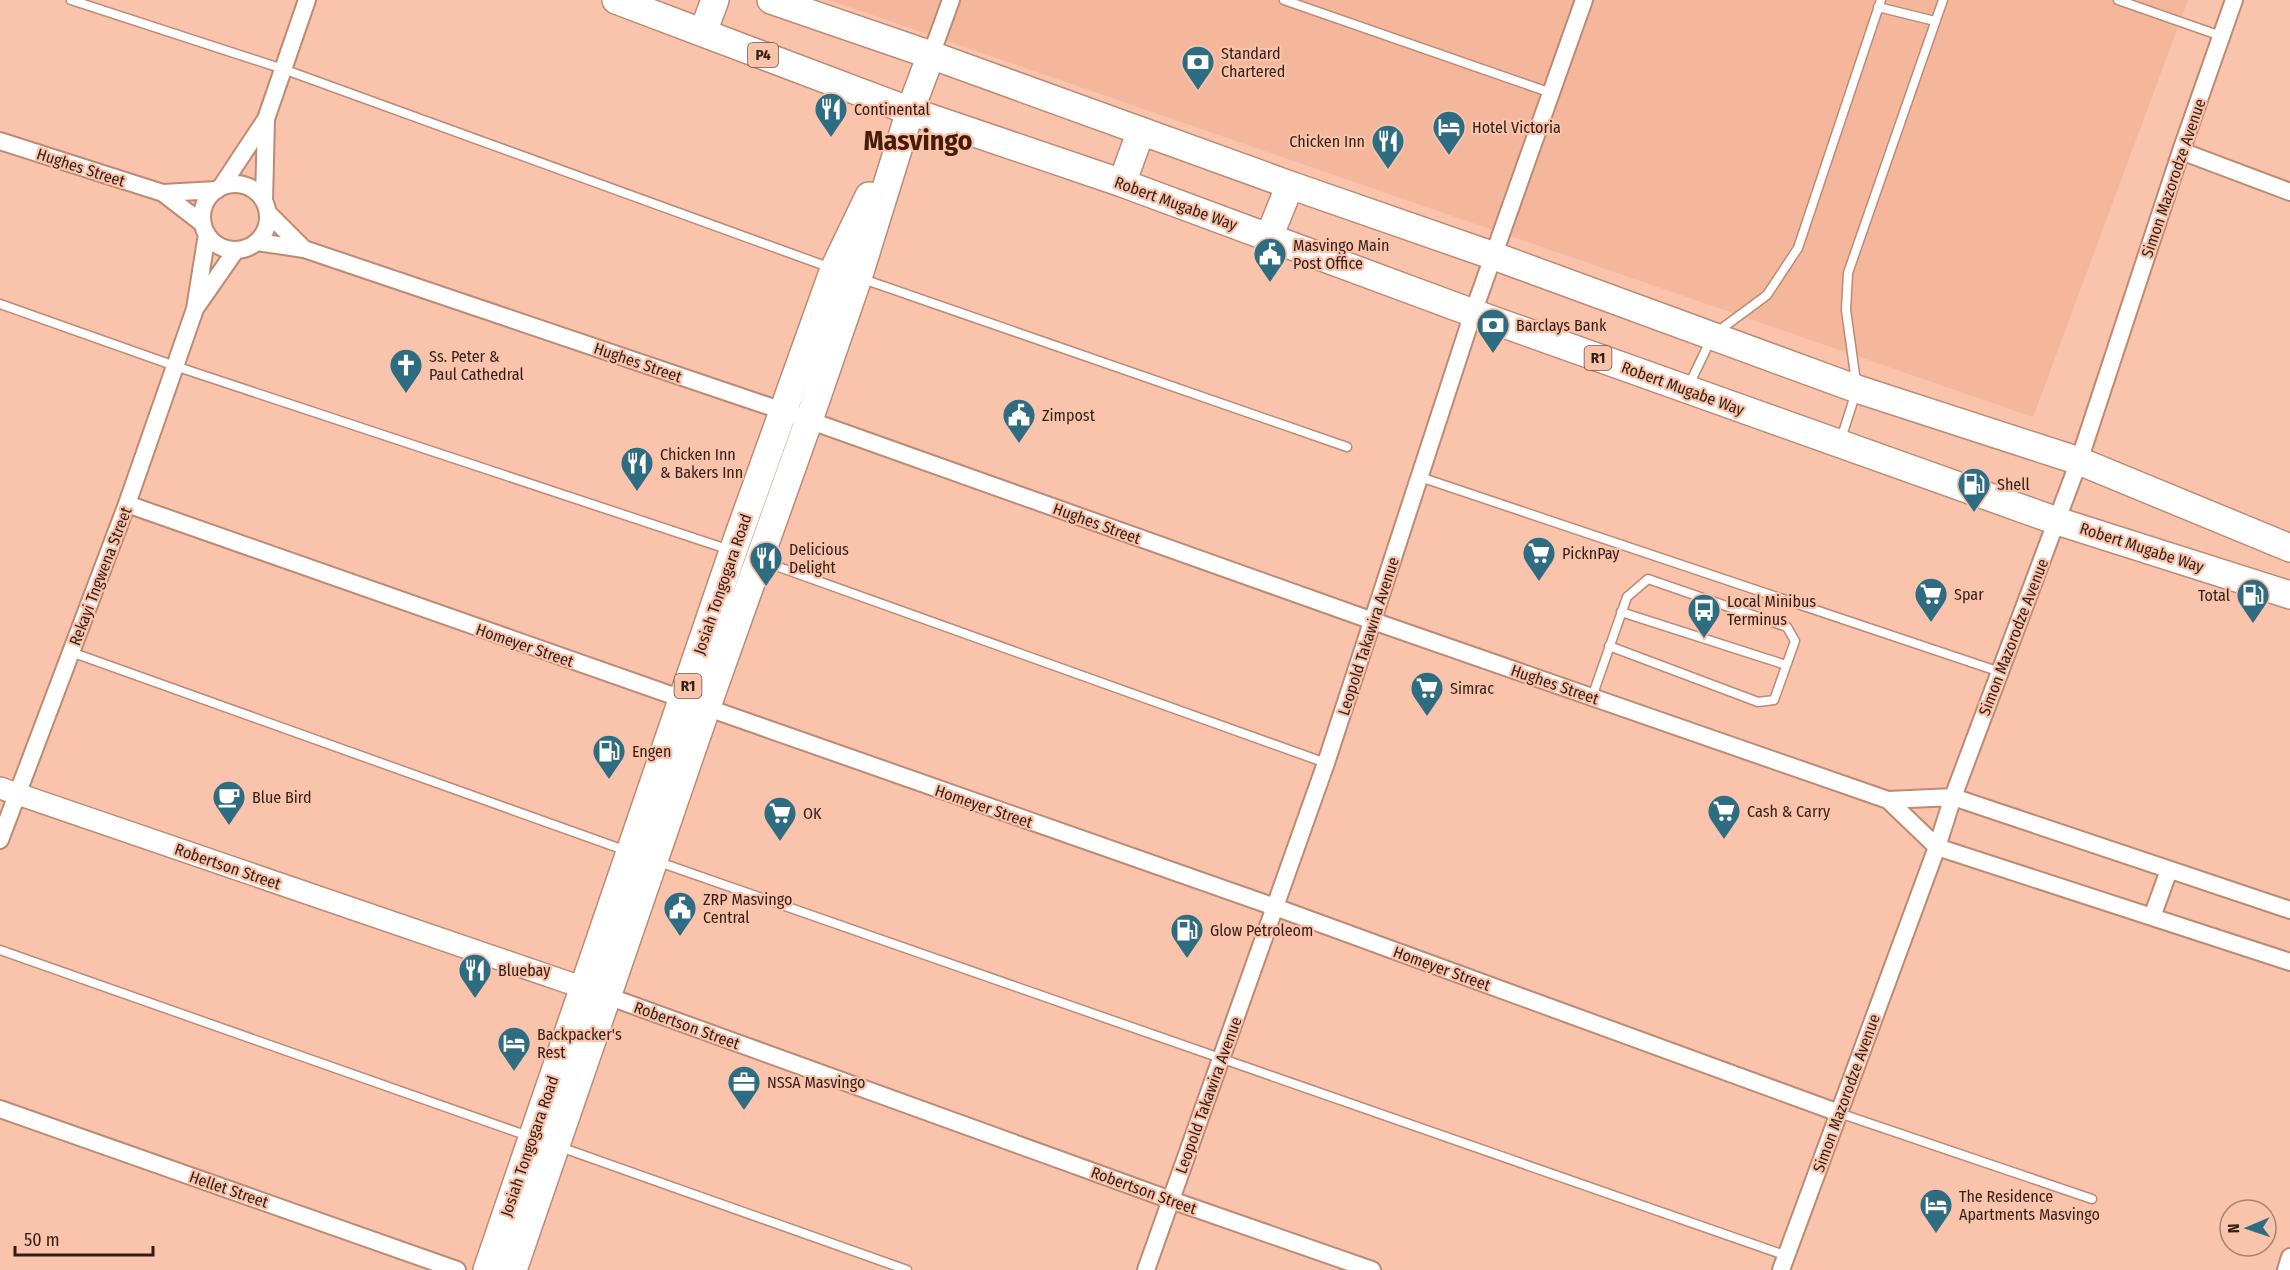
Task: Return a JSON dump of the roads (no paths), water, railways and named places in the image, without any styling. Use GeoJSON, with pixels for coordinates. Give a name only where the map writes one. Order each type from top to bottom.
{"type":"FeatureCollection","features":[{"type":"Feature","properties":{"kind":"highway","name":"P4"},"geometry":{"type":"LineString","coordinates":[[616,0],[910,111]]}},
{"type":"Feature","properties":{"kind":"highway"},"geometry":{"type":"LineString","coordinates":[[703,32],[715,0]]}},
{"type":"Feature","properties":{"kind":"highway"},"geometry":{"type":"LineString","coordinates":[[771,0],[1494,256],[1857,389],[2079,461],[2290,548]]}},
{"type":"Feature","properties":{"kind":"highway","name":"Josiah Tongogara Road"},"geometry":{"type":"LineString","coordinates":[[487,1270],[544,1142],[643,856],[744,555],[783,411],[846,273],[931,55]]}},
{"type":"Feature","properties":{"kind":"highway","name":"Robert Mugabe Way"},"geometry":{"type":"LineString","coordinates":[[910,111],[1122,183],[1473,313],[2057,521],[2290,595]]}},
{"type":"Feature","properties":{"kind":"highway"},"geometry":{"type":"LineString","coordinates":[[1122,183],[1142,131]]}},
{"type":"Feature","properties":{"kind":"highway"},"geometry":{"type":"LineString","coordinates":[[1269,237],[1290,185]]}},
{"type":"Feature","properties":{"kind":"highway","name":"Josiah Tongogara Road"},"geometry":{"type":"LineString","coordinates":[[694,705],[809,420],[846,273]]}},
{"type":"Feature","properties":{"kind":"highway","name":"Josiah Tongogara Road"},"geometry":{"type":"LineString","coordinates":[[513,1270],[544,1142]]}},
{"type":"Feature","properties":{"kind":"street"},"geometry":{"type":"LineString","coordinates":[[195,309],[205,229],[203,212],[206,201],[219,189],[266,119],[307,0]]}},
{"type":"Feature","properties":{"kind":"street"},"geometry":{"type":"LineString","coordinates":[[931,55],[951,0]]}},
{"type":"Feature","properties":{"kind":"street","name":"Leopold Takawira Avenue"},"geometry":{"type":"LineString","coordinates":[[1146,1270],[1326,763],[1473,313],[1584,0]]}},
{"type":"Feature","properties":{"kind":"street","name":"Simon Mazorodze Avenue"},"geometry":{"type":"LineString","coordinates":[[1784,1263],[1937,847],[1953,797],[2079,461],[2181,151],[2234,0]]}},
{"type":"Feature","properties":{"kind":"street"},"geometry":{"type":"LineString","coordinates":[[163,193],[205,229],[214,243],[225,249],[247,248],[257,242],[268,224],[266,119]]}},
{"type":"Feature","properties":{"kind":"street","name":"Hughes Street"},"geometry":{"type":"LineString","coordinates":[[0,141],[163,193]]}},
{"type":"Feature","properties":{"kind":"street"},"geometry":{"type":"LineString","coordinates":[[2181,151],[2290,192]]}},
{"type":"Feature","properties":{"kind":"street"},"geometry":{"type":"LineString","coordinates":[[163,193],[242,185],[251,188],[304,249]]}},
{"type":"Feature","properties":{"kind":"street","name":"Hughes Street"},"geometry":{"type":"LineString","coordinates":[[257,242],[304,249],[783,411],[1373,621],[1888,800]]}},
{"type":"Feature","properties":{"kind":"street"},"geometry":{"type":"LineString","coordinates":[[195,309],[236,250]]}},
{"type":"Feature","properties":{"kind":"street","name":"Rekayi Tngwena Street"},"geometry":{"type":"LineString","coordinates":[[0,840],[8,791],[71,652],[127,504],[195,309]]}},
{"type":"Feature","properties":{"kind":"street","name":"Homeyer Street"},"geometry":{"type":"LineString","coordinates":[[127,504],[694,705],[1275,907],[1839,1113]]}},
{"type":"Feature","properties":{"kind":"street","name":"Robertson Street"},"geometry":{"type":"LineString","coordinates":[[8,791],[596,992],[1170,1200],[1372,1270]]}},
{"type":"Feature","properties":{"kind":"street"},"geometry":{"type":"LineString","coordinates":[[1888,800],[1953,797],[2290,910]]}},
{"type":"Feature","properties":{"kind":"street"},"geometry":{"type":"LineString","coordinates":[[1888,800],[1937,847],[2290,962]]}},
{"type":"Feature","properties":{"kind":"street"},"geometry":{"type":"LineString","coordinates":[[2152,917],[2169,870]]}},
{"type":"Feature","properties":{"kind":"street","name":"Hellet Street"},"geometry":{"type":"LineString","coordinates":[[0,1109],[457,1270]]}},
{"type":"Feature","properties":{"kind":"street"},"geometry":{"type":"LineString","coordinates":[[2286,1270],[2290,1257]]}},
{"type":"Feature","properties":{"kind":"lane"},"geometry":{"type":"LineString","coordinates":[[71,0],[283,69],[846,273],[1347,447]]}},
{"type":"Feature","properties":{"kind":"lane"},"geometry":{"type":"LineString","coordinates":[[1284,0],[1551,93]]}},
{"type":"Feature","properties":{"kind":"lane"},"geometry":{"type":"LineString","coordinates":[[1840,443],[1857,389],[1846,310],[1848,273],[1943,0]]}},
{"type":"Feature","properties":{"kind":"lane"},"geometry":{"type":"LineString","coordinates":[[2118,0],[2221,36]]}},
{"type":"Feature","properties":{"kind":"lane"},"geometry":{"type":"LineString","coordinates":[[1687,389],[1713,335],[1767,295],[1797,248],[1880,3],[1935,21]]}},
{"type":"Feature","properties":{"kind":"lane"},"geometry":{"type":"LineString","coordinates":[[0,304],[175,366],[744,555],[1326,763]]}},
{"type":"Feature","properties":{"kind":"lane"},"geometry":{"type":"LineString","coordinates":[[1420,477],[2000,672]]}},
{"type":"Feature","properties":{"kind":"lane"},"geometry":{"type":"LineString","coordinates":[[1592,697],[1609,646],[1627,597],[1648,579],[1787,627],[1795,641],[1774,700],[1758,702],[1609,646]]}},
{"type":"Feature","properties":{"kind":"lane"},"geometry":{"type":"LineString","coordinates":[[1621,612],[1786,665]]}},
{"type":"Feature","properties":{"kind":"lane"},"geometry":{"type":"LineString","coordinates":[[71,652],[643,856],[1221,1058],[1784,1263]]}},
{"type":"Feature","properties":{"kind":"lane"},"geometry":{"type":"LineString","coordinates":[[0,950],[908,1270]]}},
{"type":"Feature","properties":{"kind":"lane"},"geometry":{"type":"LineString","coordinates":[[1839,1113],[2092,1199]]}},
{"type":"Feature","properties":{"kind":"place","name":"Standard Chartered"},"geometry":{"type":"Point","coordinates":[1198,91]}},
{"type":"Feature","properties":{"kind":"place","name":"Continental"},"geometry":{"type":"Point","coordinates":[831,138]}},
{"type":"Feature","properties":{"kind":"place","name":"Hotel Victoria"},"geometry":{"type":"Point","coordinates":[1449,156]}},
{"type":"Feature","properties":{"kind":"place","name":"Chicken Inn"},"geometry":{"type":"Point","coordinates":[1388,170]}},
{"type":"Feature","properties":{"kind":"place","name":"Masvingo Main Post Office"},"geometry":{"type":"Point","coordinates":[1270,283]}},
{"type":"Feature","properties":{"kind":"place","name":"Barclays Bank"},"geometry":{"type":"Point","coordinates":[1493,354]}},
{"type":"Feature","properties":{"kind":"place","name":"Ss. Peter & Paul Cathedral"},"geometry":{"type":"Point","coordinates":[406,394]}},
{"type":"Feature","properties":{"kind":"place","name":"Zimpost"},"geometry":{"type":"Point","coordinates":[1019,444]}},
{"type":"Feature","properties":{"kind":"place","name":"Chicken Inn & Bakers Inn"},"geometry":{"type":"Point","coordinates":[637,492]}},
{"type":"Feature","properties":{"kind":"place","name":"Shell"},"geometry":{"type":"Point","coordinates":[1974,513]}},
{"type":"Feature","properties":{"kind":"place","name":"PicknPay"},"geometry":{"type":"Point","coordinates":[1539,582]}},
{"type":"Feature","properties":{"kind":"place","name":"Delicious Delight"},"geometry":{"type":"Point","coordinates":[766,587]}},
{"type":"Feature","properties":{"kind":"place","name":"Spar"},"geometry":{"type":"Point","coordinates":[1931,623]}},
{"type":"Feature","properties":{"kind":"place","name":"Total"},"geometry":{"type":"Point","coordinates":[2253,624]}},
{"type":"Feature","properties":{"kind":"place","name":"Local Minibus Terminus"},"geometry":{"type":"Point","coordinates":[1704,639]}},
{"type":"Feature","properties":{"kind":"place","name":"Simrac"},"geometry":{"type":"Point","coordinates":[1427,717]}},
{"type":"Feature","properties":{"kind":"place","name":"Engen"},"geometry":{"type":"Point","coordinates":[609,780]}},
{"type":"Feature","properties":{"kind":"place","name":"Blue Bird"},"geometry":{"type":"Point","coordinates":[229,826]}},
{"type":"Feature","properties":{"kind":"place","name":"Cash & Carry"},"geometry":{"type":"Point","coordinates":[1724,840]}},
{"type":"Feature","properties":{"kind":"place","name":"OK"},"geometry":{"type":"Point","coordinates":[780,842]}},
{"type":"Feature","properties":{"kind":"place","name":"ZRP Masvingo Central"},"geometry":{"type":"Point","coordinates":[680,937]}},
{"type":"Feature","properties":{"kind":"place","name":"Glow Petroleom"},"geometry":{"type":"Point","coordinates":[1187,959]}},
{"type":"Feature","properties":{"kind":"place","name":"Bluebay"},"geometry":{"type":"Point","coordinates":[475,999]}},
{"type":"Feature","properties":{"kind":"place","name":"Backpacker's Rest"},"geometry":{"type":"Point","coordinates":[514,1072]}},
{"type":"Feature","properties":{"kind":"place","name":"NSSA Masvingo"},"geometry":{"type":"Point","coordinates":[744,1111]}},
{"type":"Feature","properties":{"kind":"place","name":"The Residence Apartments Masvingo"},"geometry":{"type":"Point","coordinates":[1936,1234]}},
{"type":"Feature","properties":{"kind":"district","name":"Masvingo"},"geometry":{"type":"Point","coordinates":[918,140]}}]}
